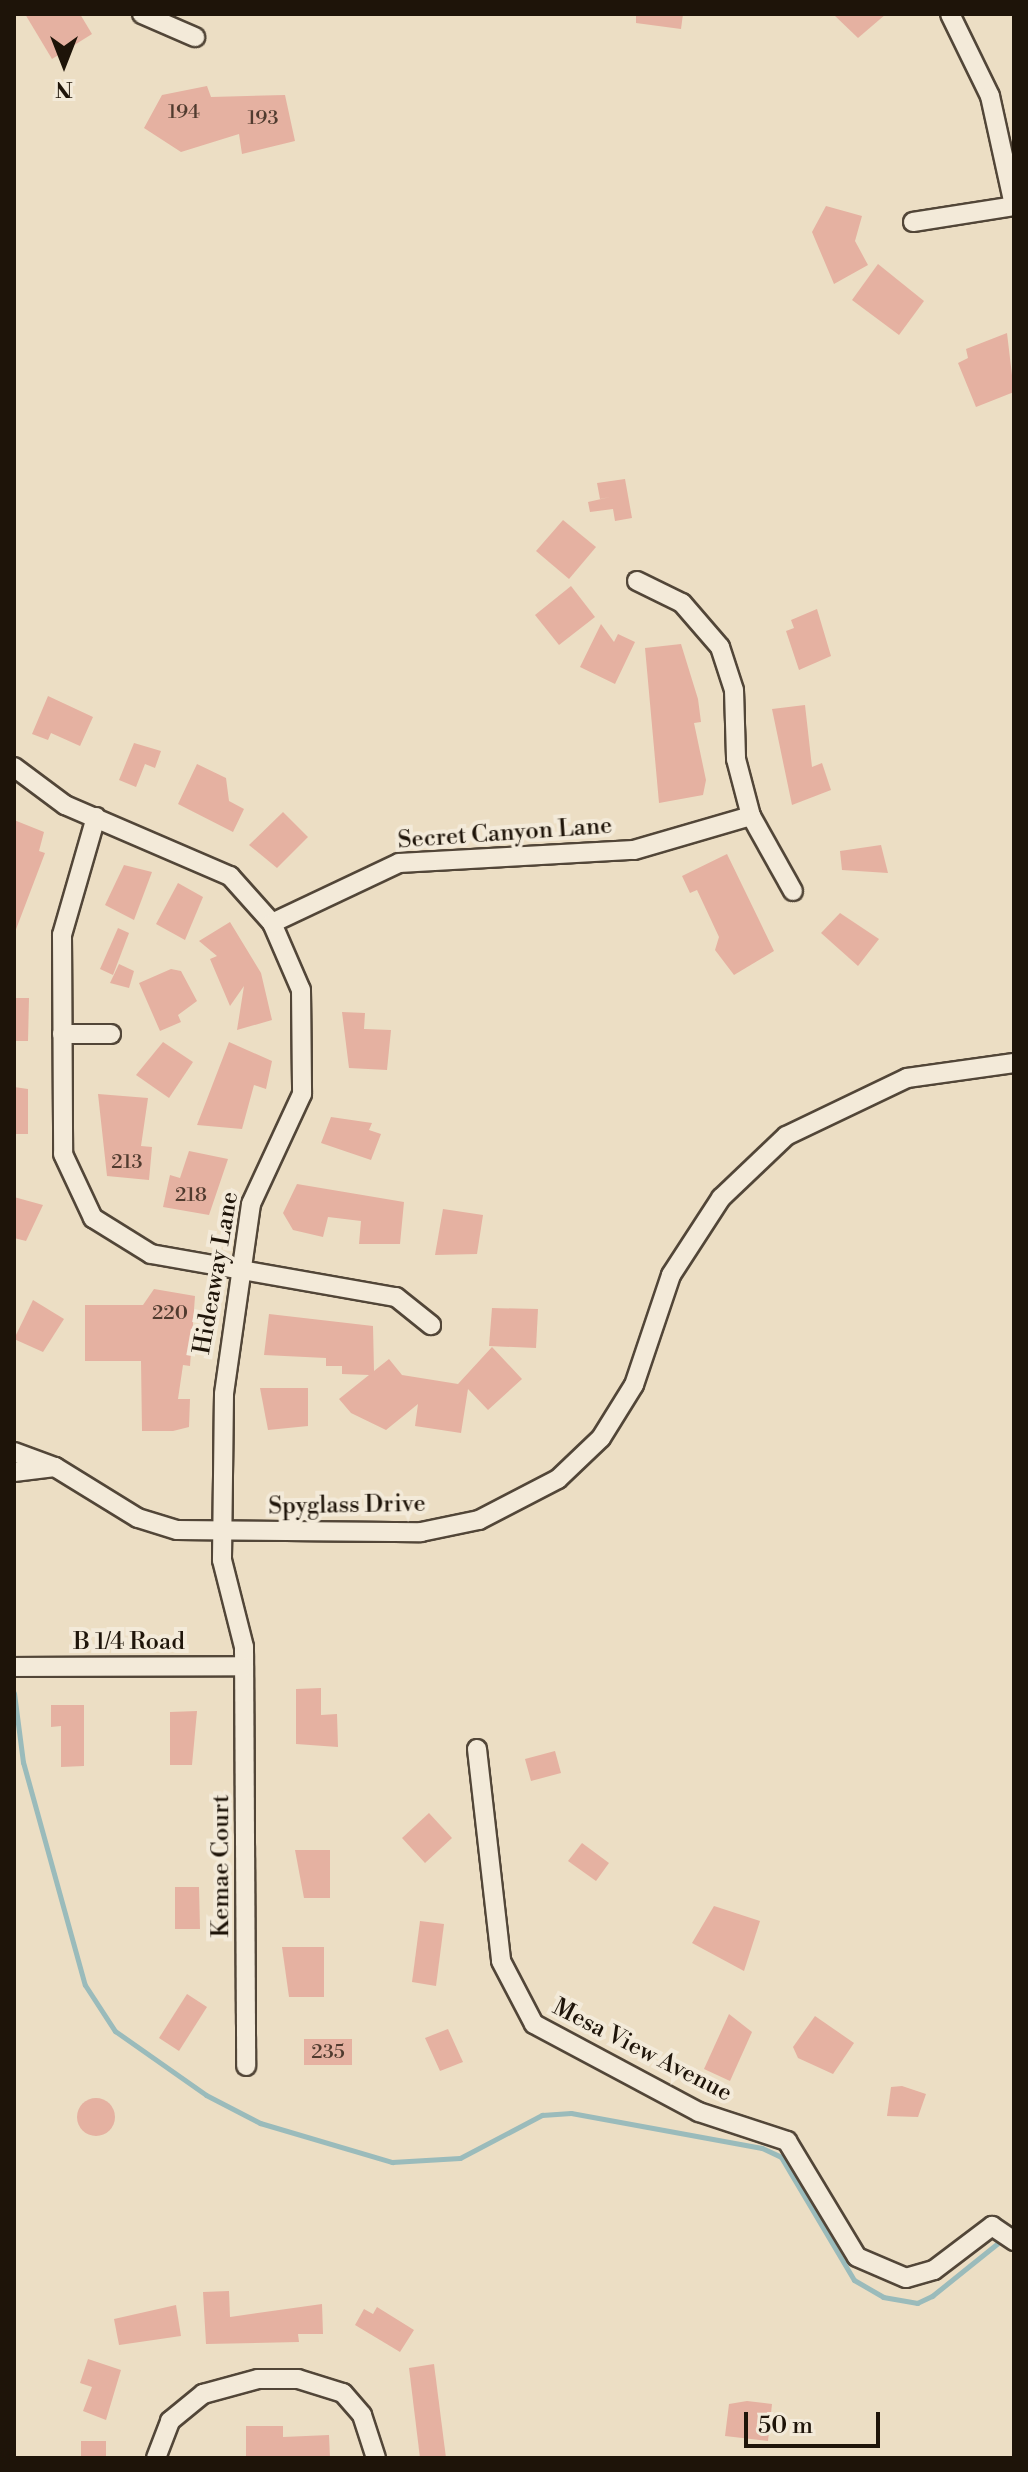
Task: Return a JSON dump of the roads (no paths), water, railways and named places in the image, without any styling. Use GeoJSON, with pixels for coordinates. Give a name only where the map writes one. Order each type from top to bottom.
{"type":"FeatureCollection","features":[{"type":"Feature","properties":{"kind":"street"},"geometry":{"type":"LineString","coordinates":[[142,14],[195,37]]}},
{"type":"Feature","properties":{"kind":"street"},"geometry":{"type":"LineString","coordinates":[[913,222],[1014,206],[990,96],[950,14]]}},
{"type":"Feature","properties":{"kind":"street"},"geometry":{"type":"LineString","coordinates":[[637,581],[682,603],[720,647],[734,690],[736,759],[751,816],[793,891]]}},
{"type":"Feature","properties":{"kind":"street","name":"Hideaway Lane"},"geometry":{"type":"LineString","coordinates":[[14,767],[65,805],[207,860],[250,893],[272,923],[301,990],[305,1068],[297,1104],[259,1176],[227,1343],[222,1531],[227,1600],[244,1666]]}},
{"type":"Feature","properties":{"kind":"street","name":"Secret Canyon Lane"},"geometry":{"type":"LineString","coordinates":[[272,923],[399,863],[634,850],[751,816]]}},
{"type":"Feature","properties":{"kind":"street"},"geometry":{"type":"LineString","coordinates":[[96,817],[62,935],[63,1154],[93,1218],[151,1254],[396,1297],[431,1325]]}},
{"type":"Feature","properties":{"kind":"street"},"geometry":{"type":"LineString","coordinates":[[62,1034],[111,1034]]}},
{"type":"Feature","properties":{"kind":"street","name":"Spyglass Drive"},"geometry":{"type":"LineString","coordinates":[[14,1452],[55,1467],[138,1518],[222,1531],[421,1532],[479,1520],[533,1496],[601,1438],[634,1385],[671,1275],[721,1198],[786,1136],[853,1098],[907,1078],[1014,1063]]}},
{"type":"Feature","properties":{"kind":"street"},"geometry":{"type":"LineString","coordinates":[[14,1472],[55,1467]]}},
{"type":"Feature","properties":{"kind":"street","name":"B 1/4 Road"},"geometry":{"type":"LineString","coordinates":[[14,1667],[244,1666]]}},
{"type":"Feature","properties":{"kind":"street","name":"Kemae Court"},"geometry":{"type":"LineString","coordinates":[[244,1666],[246,2066]]}},
{"type":"Feature","properties":{"kind":"street","name":"Mesa View Avenue"},"geometry":{"type":"LineString","coordinates":[[477,1749],[501,1961],[534,2024],[699,2112],[787,2141],[857,2257],[906,2278],[934,2270],[992,2226],[1014,2241]]}},
{"type":"Feature","properties":{"kind":"street"},"geometry":{"type":"LineString","coordinates":[[156,2458],[170,2421],[203,2394],[258,2379],[298,2379],[343,2393],[367,2426],[376,2458]]}},
{"type":"Feature","properties":{"kind":"waterway"},"geometry":{"type":"LineString","coordinates":[[14,1693],[23,1762],[85,1985],[115,2031],[206,2095],[260,2123],[392,2162],[460,2158],[542,2115],[571,2113],[762,2148],[781,2157],[854,2280],[883,2297],[917,2303],[932,2296],[998,2243]]}}]}
